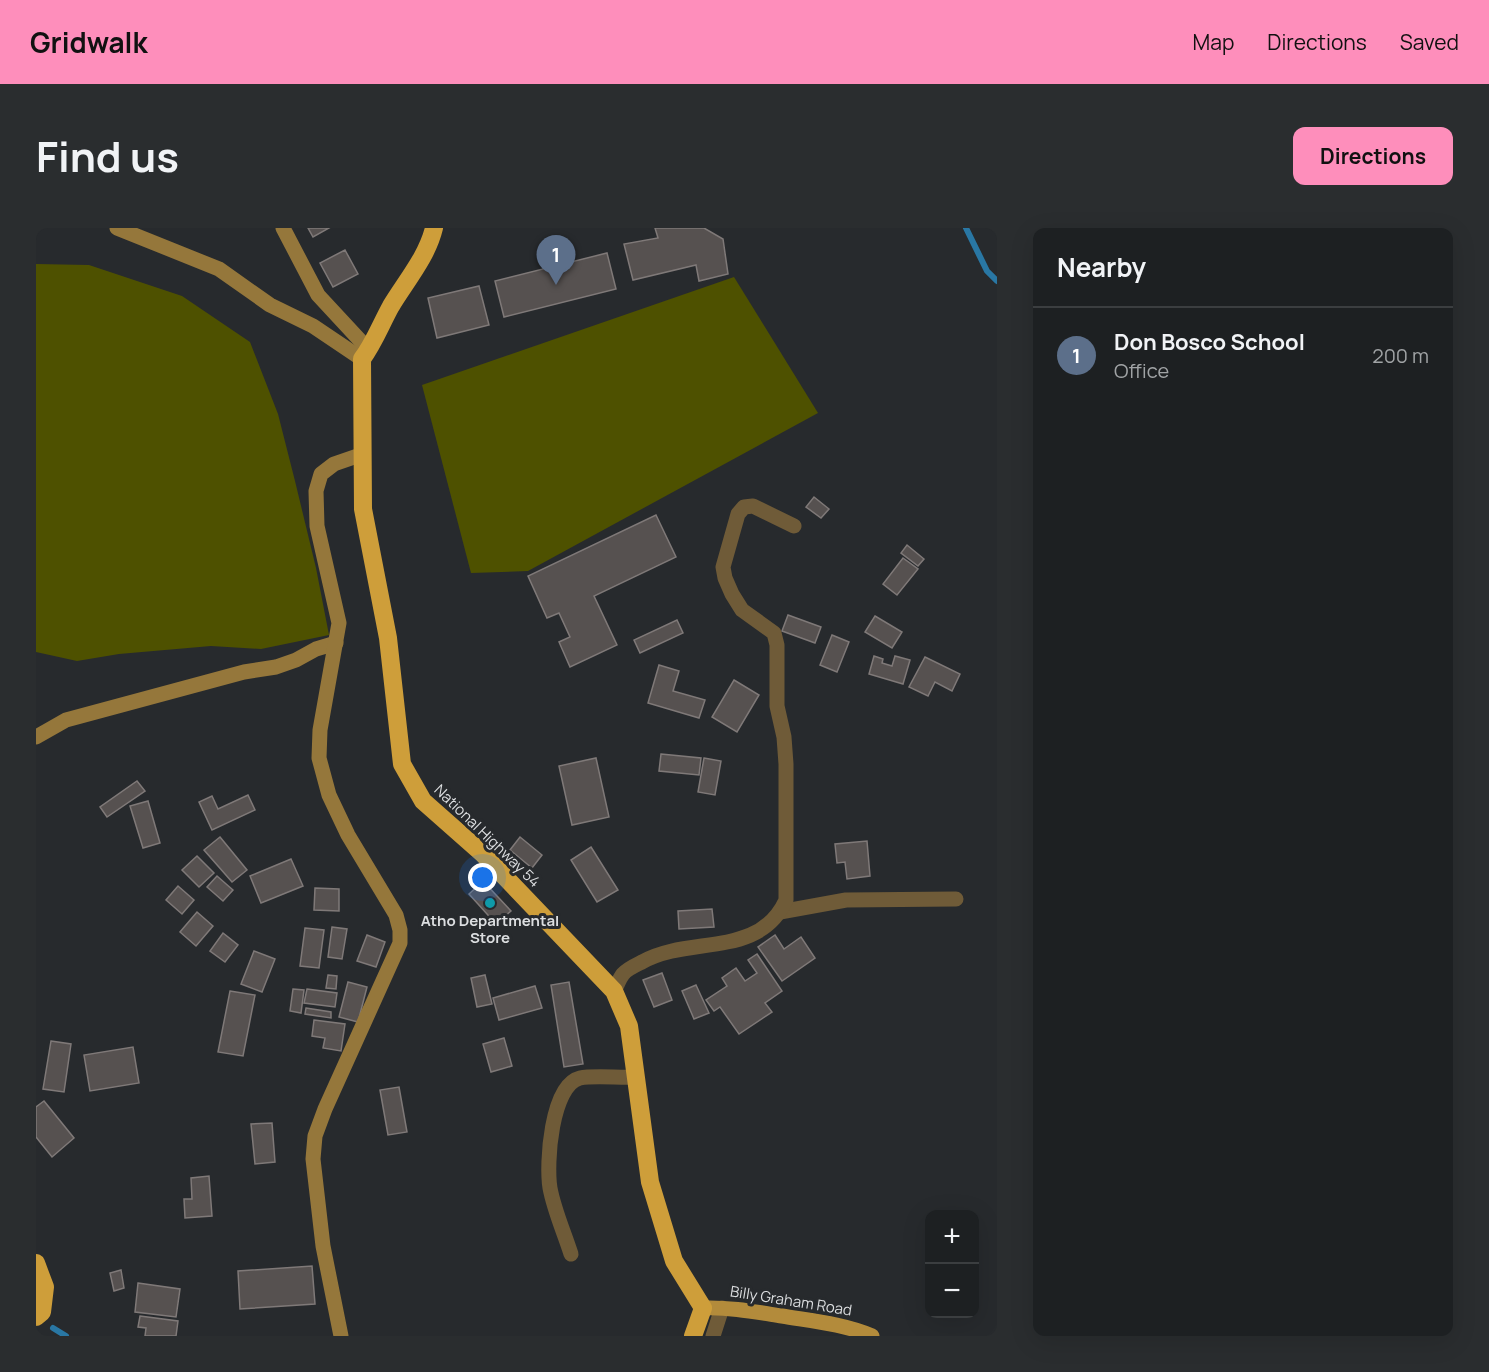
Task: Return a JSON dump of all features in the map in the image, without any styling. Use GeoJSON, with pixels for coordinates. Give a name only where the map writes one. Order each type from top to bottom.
{"type":"FeatureCollection","features":[{"type":"Feature","properties":{"kind":"highway","name":"National Highway 54"},"geometry":{"type":"LineString","coordinates":[[434,228],[416,270],[391,307],[365,355],[363,509],[388,638],[402,764],[423,801],[483,854],[614,991],[629,1026],[650,1182],[675,1261],[703,1308]]}},
{"type":"Feature","properties":{"kind":"highway"},"geometry":{"type":"LineString","coordinates":[[36,1263],[45,1287],[42,1312],[36,1317]]}},
{"type":"Feature","properties":{"kind":"highway"},"geometry":{"type":"LineString","coordinates":[[693,1336],[703,1308]]}},
{"type":"Feature","properties":{"kind":"main road","name":"Billy Graham Road"},"geometry":{"type":"LineString","coordinates":[[703,1308],[722,1308],[826,1323],[858,1330],[872,1336]]}},
{"type":"Feature","properties":{"kind":"street"},"geometry":{"type":"LineString","coordinates":[[117,228],[219,269],[270,305],[365,355]]}},
{"type":"Feature","properties":{"kind":"street"},"geometry":{"type":"LineString","coordinates":[[283,228],[318,295],[365,355]]}},
{"type":"Feature","properties":{"kind":"street"},"geometry":{"type":"LineString","coordinates":[[341,1336],[323,1246],[314,1159],[315,1136],[324,1109],[400,943],[400,930],[396,915],[348,835],[329,795],[319,758],[320,730],[339,623],[317,526],[316,491],[321,474],[334,464],[363,454]]}},
{"type":"Feature","properties":{"kind":"street"},"geometry":{"type":"LineString","coordinates":[[614,991],[624,972],[648,959],[683,947],[740,940],[754,934],[768,925],[780,912],[786,900],[786,764],[784,737],[777,706],[777,645],[774,633],[742,610],[732,594],[723,567],[738,514],[744,507],[753,506],[794,526]]}},
{"type":"Feature","properties":{"kind":"street"},"geometry":{"type":"LineString","coordinates":[[36,737],[66,720],[244,672],[276,667],[296,660],[316,649],[336,643]]}},
{"type":"Feature","properties":{"kind":"street"},"geometry":{"type":"LineString","coordinates":[[780,912],[846,900],[957,899]]}},
{"type":"Feature","properties":{"kind":"street"},"geometry":{"type":"LineString","coordinates":[[571,1254],[550,1188],[549,1154],[559,1098],[567,1086],[579,1078],[635,1077]]}},
{"type":"Feature","properties":{"kind":"street"},"geometry":{"type":"LineString","coordinates":[[713,1336],[722,1308]]}},
{"type":"Feature","properties":{"kind":"shaded area"},"geometry":{"type":"Polygon","coordinates":[[[36,264],[89,265],[182,296],[250,342],[278,414],[316,568],[329,635],[261,649],[211,646],[119,654],[77,661],[36,652],[36,264]]]}},
{"type":"Feature","properties":{"kind":"shaded area"},"geometry":{"type":"Polygon","coordinates":[[[734,277],[818,413],[528,571],[471,573],[422,385],[734,277]]]}},
{"type":"Feature","properties":{"kind":"building"},"geometry":{"type":"Polygon","coordinates":[[[308,228],[329,228],[313,237],[308,228]]]}},
{"type":"Feature","properties":{"kind":"building"},"geometry":{"type":"Polygon","coordinates":[[[655,228],[704,228],[723,239],[728,274],[699,281],[696,265],[633,280],[624,244],[658,238],[655,228]]]}},
{"type":"Feature","properties":{"kind":"building"},"geometry":{"type":"Polygon","coordinates":[[[345,250],[358,274],[333,287],[320,263],[345,250]]]}},
{"type":"Feature","properties":{"kind":"building"},"geometry":{"type":"Polygon","coordinates":[[[607,253],[616,289],[504,317],[495,281],[607,253]]]}},
{"type":"Feature","properties":{"kind":"building"},"geometry":{"type":"Polygon","coordinates":[[[479,286],[489,325],[437,338],[428,298],[479,286]]]}},
{"type":"Feature","properties":{"kind":"building"},"geometry":{"type":"Polygon","coordinates":[[[814,497],[829,509],[821,518],[806,507],[814,497]]]}},
{"type":"Feature","properties":{"kind":"building"},"geometry":{"type":"Polygon","coordinates":[[[656,515],[676,557],[594,596],[617,645],[570,667],[559,642],[570,637],[559,613],[547,618],[528,576],[656,515]]]}},
{"type":"Feature","properties":{"kind":"building"},"geometry":{"type":"Polygon","coordinates":[[[907,545],[924,559],[918,566],[901,553],[907,545]]]}},
{"type":"Feature","properties":{"kind":"building"},"geometry":{"type":"Polygon","coordinates":[[[903,558],[918,569],[897,595],[883,584],[903,558]]]}},
{"type":"Feature","properties":{"kind":"building"},"geometry":{"type":"Polygon","coordinates":[[[788,615],[821,627],[815,643],[782,631],[788,615]]]}},
{"type":"Feature","properties":{"kind":"building"},"geometry":{"type":"Polygon","coordinates":[[[875,616],[902,632],[892,648],[865,632],[875,616]]]}},
{"type":"Feature","properties":{"kind":"building"},"geometry":{"type":"Polygon","coordinates":[[[677,620],[683,633],[640,653],[634,640],[677,620]]]}},
{"type":"Feature","properties":{"kind":"building"},"geometry":{"type":"Polygon","coordinates":[[[832,635],[849,642],[837,672],[820,665],[832,635]]]}},
{"type":"Feature","properties":{"kind":"building"},"geometry":{"type":"Polygon","coordinates":[[[874,656],[883,659],[882,663],[892,666],[895,656],[910,660],[903,684],[869,674],[874,656]]]}},
{"type":"Feature","properties":{"kind":"building"},"geometry":{"type":"Polygon","coordinates":[[[925,657],[960,674],[952,691],[935,682],[928,696],[909,687],[925,657]]]}},
{"type":"Feature","properties":{"kind":"building"},"geometry":{"type":"Polygon","coordinates":[[[659,665],[679,671],[673,691],[705,700],[699,718],[648,703],[659,665]]]}},
{"type":"Feature","properties":{"kind":"building"},"geometry":{"type":"Polygon","coordinates":[[[734,680],[759,695],[737,732],[712,717],[734,680]]]}},
{"type":"Feature","properties":{"kind":"building"},"geometry":{"type":"Polygon","coordinates":[[[661,754],[701,758],[699,775],[659,771],[661,754]]]}},
{"type":"Feature","properties":{"kind":"building"},"geometry":{"type":"Polygon","coordinates":[[[596,758],[609,817],[572,825],[559,766],[596,758]]]}},
{"type":"Feature","properties":{"kind":"building"},"geometry":{"type":"Polygon","coordinates":[[[704,758],[721,761],[715,795],[698,792],[704,758]]]}},
{"type":"Feature","properties":{"kind":"building"},"geometry":{"type":"Polygon","coordinates":[[[137,781],[145,791],[107,817],[100,807],[137,781]]]}},
{"type":"Feature","properties":{"kind":"building"},"geometry":{"type":"Polygon","coordinates":[[[248,795],[255,810],[212,830],[199,802],[212,796],[218,809],[248,795]]]}},
{"type":"Feature","properties":{"kind":"building"},"geometry":{"type":"Polygon","coordinates":[[[148,801],[160,843],[143,848],[130,806],[148,801]]]}},
{"type":"Feature","properties":{"kind":"building"},"geometry":{"type":"Polygon","coordinates":[[[220,837],[247,870],[232,882],[204,850],[220,837]]]}},
{"type":"Feature","properties":{"kind":"building"},"geometry":{"type":"Polygon","coordinates":[[[520,837],[542,855],[532,868],[510,850],[520,837]]]}},
{"type":"Feature","properties":{"kind":"building"},"geometry":{"type":"Polygon","coordinates":[[[867,841],[870,876],[847,879],[845,862],[837,863],[835,844],[867,841]]]}},
{"type":"Feature","properties":{"kind":"building"},"geometry":{"type":"Polygon","coordinates":[[[591,847],[618,890],[597,902],[571,860],[591,847]]]}},
{"type":"Feature","properties":{"kind":"building"},"geometry":{"type":"Polygon","coordinates":[[[197,856],[214,873],[199,887],[182,870],[197,856]]]}},
{"type":"Feature","properties":{"kind":"building"},"geometry":{"type":"Polygon","coordinates":[[[291,859],[303,886],[261,903],[250,876],[291,859]]]}},
{"type":"Feature","properties":{"kind":"building"},"geometry":{"type":"Polygon","coordinates":[[[217,876],[233,890],[223,901],[207,887],[217,876]]]}},
{"type":"Feature","properties":{"kind":"building","name":"Atho Departmental Store"},"geometry":{"type":"Polygon","coordinates":[[[483,881],[511,911],[496,924],[469,894],[483,881]]]}},
{"type":"Feature","properties":{"kind":"building"},"geometry":{"type":"Polygon","coordinates":[[[178,886],[194,900],[182,914],[166,900],[178,886]]]}},
{"type":"Feature","properties":{"kind":"building"},"geometry":{"type":"Polygon","coordinates":[[[315,888],[339,889],[339,911],[314,910],[315,888]]]}},
{"type":"Feature","properties":{"kind":"building"},"geometry":{"type":"Polygon","coordinates":[[[712,909],[714,927],[679,929],[678,911],[712,909]]]}},
{"type":"Feature","properties":{"kind":"building"},"geometry":{"type":"Polygon","coordinates":[[[197,912],[213,926],[196,946],[180,932],[197,912]]]}},
{"type":"Feature","properties":{"kind":"building"},"geometry":{"type":"Polygon","coordinates":[[[332,927],[347,929],[342,959],[328,957],[332,927]]]}},
{"type":"Feature","properties":{"kind":"building"},"geometry":{"type":"Polygon","coordinates":[[[305,928],[324,930],[319,968],[300,966],[305,928]]]}},
{"type":"Feature","properties":{"kind":"building"},"geometry":{"type":"Polygon","coordinates":[[[223,933],[238,945],[225,962],[210,951],[223,933]]]}},
{"type":"Feature","properties":{"kind":"building"},"geometry":{"type":"Polygon","coordinates":[[[367,935],[385,942],[376,967],[357,961],[367,935]]]}},
{"type":"Feature","properties":{"kind":"building"},"geometry":{"type":"Polygon","coordinates":[[[775,935],[784,949],[801,937],[815,958],[782,981],[758,947],[775,935]]]}},
{"type":"Feature","properties":{"kind":"building"},"geometry":{"type":"Polygon","coordinates":[[[254,951],[275,959],[262,992],[241,984],[254,951]]]}},
{"type":"Feature","properties":{"kind":"building"},"geometry":{"type":"Polygon","coordinates":[[[757,954],[782,991],[765,1003],[772,1012],[739,1034],[720,1007],[714,1011],[706,1000],[727,986],[722,978],[736,968],[745,981],[757,973],[748,960],[757,954]]]}},
{"type":"Feature","properties":{"kind":"building"},"geometry":{"type":"Polygon","coordinates":[[[662,973],[672,1000],[654,1007],[643,980],[662,973]]]}},
{"type":"Feature","properties":{"kind":"building"},"geometry":{"type":"Polygon","coordinates":[[[328,975],[337,976],[336,989],[326,988],[328,975]]]}},
{"type":"Feature","properties":{"kind":"building"},"geometry":{"type":"Polygon","coordinates":[[[485,975],[492,1004],[477,1007],[471,978],[485,975]]]}},
{"type":"Feature","properties":{"kind":"building"},"geometry":{"type":"Polygon","coordinates":[[[348,982],[367,987],[358,1022],[339,1017],[348,982]]]}},
{"type":"Feature","properties":{"kind":"building"},"geometry":{"type":"Polygon","coordinates":[[[569,982],[583,1064],[564,1067],[551,985],[569,982]]]}},
{"type":"Feature","properties":{"kind":"building"},"geometry":{"type":"Polygon","coordinates":[[[696,985],[709,1013],[694,1019],[682,991],[696,985]]]}},
{"type":"Feature","properties":{"kind":"building"},"geometry":{"type":"Polygon","coordinates":[[[535,986],[542,1008],[499,1020],[493,998],[535,986]]]}},
{"type":"Feature","properties":{"kind":"building"},"geometry":{"type":"Polygon","coordinates":[[[293,989],[304,990],[301,1013],[290,1011],[293,989]]]}},
{"type":"Feature","properties":{"kind":"building"},"geometry":{"type":"Polygon","coordinates":[[[307,989],[337,993],[335,1007],[304,1003],[307,989]]]}},
{"type":"Feature","properties":{"kind":"building"},"geometry":{"type":"Polygon","coordinates":[[[230,991],[255,995],[243,1056],[218,1052],[230,991]]]}},
{"type":"Feature","properties":{"kind":"building"},"geometry":{"type":"Polygon","coordinates":[[[306,1008],[331,1012],[331,1018],[305,1014],[306,1008]]]}},
{"type":"Feature","properties":{"kind":"building"},"geometry":{"type":"Polygon","coordinates":[[[314,1020],[345,1024],[341,1051],[323,1048],[325,1038],[312,1036],[314,1020]]]}},
{"type":"Feature","properties":{"kind":"building"},"geometry":{"type":"Polygon","coordinates":[[[504,1038],[512,1066],[491,1072],[483,1044],[504,1038]]]}},
{"type":"Feature","properties":{"kind":"building"},"geometry":{"type":"Polygon","coordinates":[[[51,1041],[71,1044],[64,1092],[43,1089],[51,1041]]]}},
{"type":"Feature","properties":{"kind":"building"},"geometry":{"type":"Polygon","coordinates":[[[133,1047],[139,1083],[90,1091],[84,1055],[133,1047]]]}},
{"type":"Feature","properties":{"kind":"building"},"geometry":{"type":"Polygon","coordinates":[[[399,1087],[407,1132],[388,1135],[380,1090],[399,1087]]]}},
{"type":"Feature","properties":{"kind":"building"},"geometry":{"type":"Polygon","coordinates":[[[44,1101],[74,1138],[52,1157],[36,1137],[36,1107],[44,1101]]]}},
{"type":"Feature","properties":{"kind":"building"},"geometry":{"type":"Polygon","coordinates":[[[272,1123],[275,1162],[255,1164],[251,1124],[272,1123]]]}},
{"type":"Feature","properties":{"kind":"building"},"geometry":{"type":"Polygon","coordinates":[[[209,1176],[212,1216],[185,1218],[184,1199],[192,1199],[191,1178],[209,1176]]]}},
{"type":"Feature","properties":{"kind":"building"},"geometry":{"type":"Polygon","coordinates":[[[312,1266],[315,1304],[240,1309],[238,1271],[312,1266]]]}},
{"type":"Feature","properties":{"kind":"building"},"geometry":{"type":"Polygon","coordinates":[[[121,1270],[124,1288],[114,1291],[110,1273],[121,1270]]]}},
{"type":"Feature","properties":{"kind":"building"},"geometry":{"type":"Polygon","coordinates":[[[138,1283],[180,1289],[176,1317],[135,1312],[138,1283]]]}},
{"type":"Feature","properties":{"kind":"building"},"geometry":{"type":"Polygon","coordinates":[[[140,1316],[178,1321],[176,1336],[145,1336],[146,1328],[138,1327],[140,1316]]]}},
{"type":"Feature","properties":{"kind":"waterway"},"geometry":{"type":"LineString","coordinates":[[966,228],[987,271],[997,281]]}},
{"type":"Feature","properties":{"kind":"waterway"},"geometry":{"type":"LineString","coordinates":[[53,1328],[66,1336]]}},
{"type":"Feature","properties":{"kind":"place","name":"Don Bosco School"},"geometry":{"type":"Point","coordinates":[556,285]}},
{"type":"Feature","properties":{"kind":"place","name":"Atho Departmental Store"},"geometry":{"type":"Point","coordinates":[490,903]}}]}
